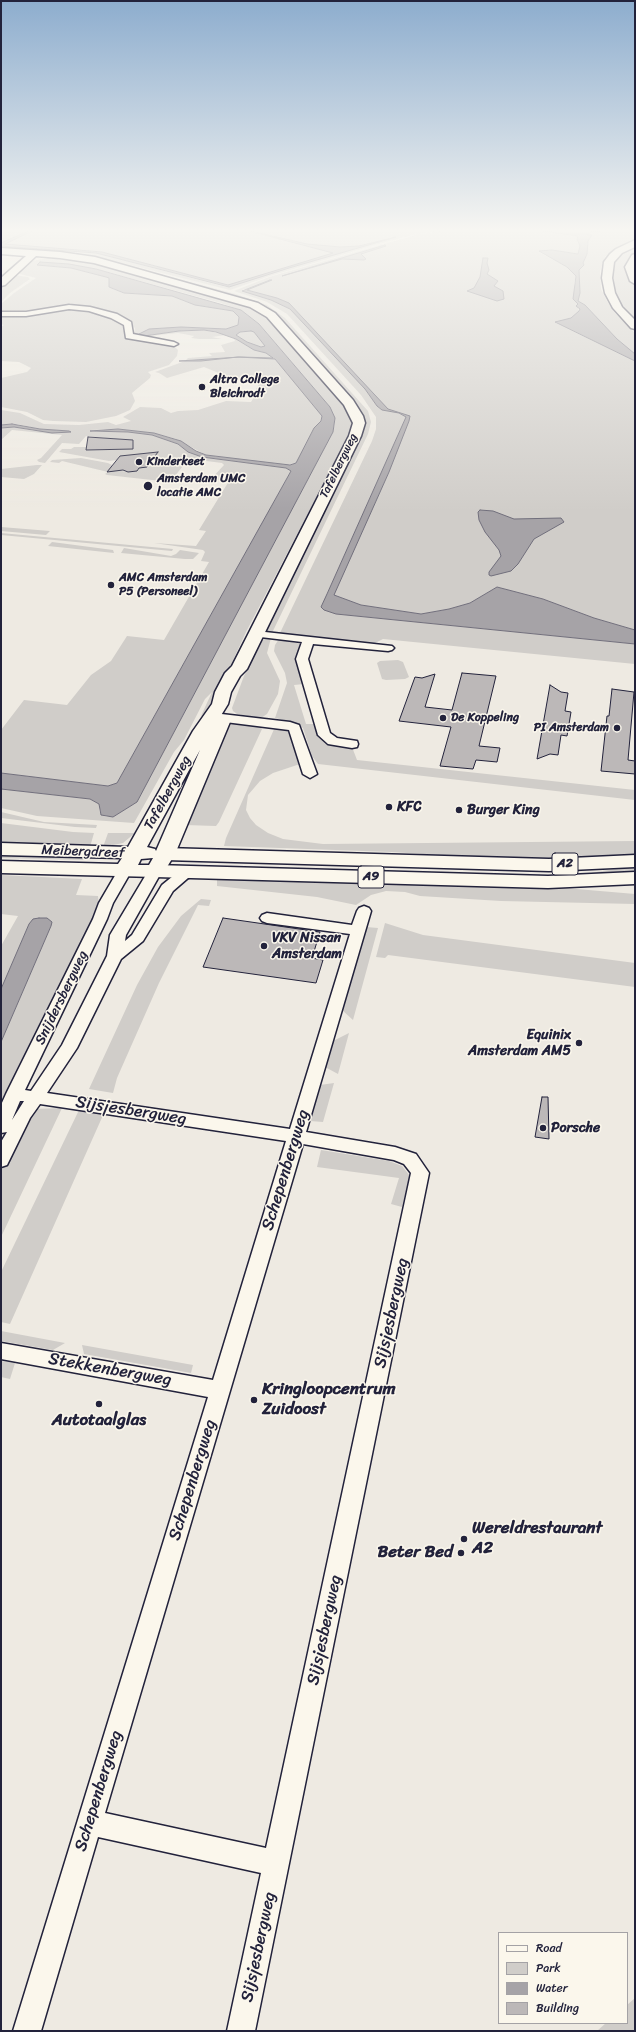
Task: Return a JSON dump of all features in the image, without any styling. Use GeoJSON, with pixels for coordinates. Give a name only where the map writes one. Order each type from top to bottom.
{"type":"FeatureCollection","features":[{"type":"Feature","properties":{"kind":"main road","name":"Tafelbergweg"},"geometry":{"type":"LineString","coordinates":[[125,870],[202,731],[218,717],[233,697],[240,675],[239,669],[358,428],[358,416],[349,403],[278,323]]}},
{"type":"Feature","properties":{"kind":"main road","name":"Tafelbergweg"},"geometry":{"type":"LineString","coordinates":[[155,871],[165,854],[218,717]]}},
{"type":"Feature","properties":{"kind":"main road","name":"Meibergdreef"},"geometry":{"type":"LineString","coordinates":[[1,849],[165,854]]}},
{"type":"Feature","properties":{"kind":"main road","name":"A2"},"geometry":{"type":"LineString","coordinates":[[165,854],[549,865],[635,861]]}},
{"type":"Feature","properties":{"kind":"main road","name":"Meibergdreef"},"geometry":{"type":"LineString","coordinates":[[1,867],[155,871]]}},
{"type":"Feature","properties":{"kind":"main road","name":"A9"},"geometry":{"type":"LineString","coordinates":[[155,871],[548,882],[635,878]]}},
{"type":"Feature","properties":{"kind":"street"},"geometry":{"type":"LineString","coordinates":[[126,323],[128,324],[130,331],[129,336],[174,344]]}},
{"type":"Feature","properties":{"kind":"street"},"geometry":{"type":"LineString","coordinates":[[256,634],[388,648]]}},
{"type":"Feature","properties":{"kind":"street"},"geometry":{"type":"LineString","coordinates":[[309,640],[302,659],[324,735],[333,741],[352,744]]}},
{"type":"Feature","properties":{"kind":"street"},"geometry":{"type":"LineString","coordinates":[[218,717],[290,726],[295,728],[310,774]]}},
{"type":"Feature","properties":{"kind":"street","name":"Snijdersbergweg"},"geometry":{"type":"LineString","coordinates":[[1,1127],[14,1094],[100,919],[106,903],[125,870]]}},
{"type":"Feature","properties":{"kind":"street","name":"Snijdersbergweg"},"geometry":{"type":"LineString","coordinates":[[1,1160],[23,1116],[69,1048],[84,1021],[115,956],[118,935],[155,871]]}},
{"type":"Feature","properties":{"kind":"street","name":"Snijdersbergweg"},"geometry":{"type":"LineString","coordinates":[[115,956],[138,938],[167,888],[191,872]]}},
{"type":"Feature","properties":{"kind":"street","name":"Schepenbergweg"},"geometry":{"type":"LineString","coordinates":[[27,2031],[357,930],[364,911]]}},
{"type":"Feature","properties":{"kind":"street"},"geometry":{"type":"LineString","coordinates":[[267,918],[357,930]]}},
{"type":"Feature","properties":{"kind":"street","name":"Sijsjesbergweg"},"geometry":{"type":"LineString","coordinates":[[14,1094],[36,1096],[296,1137],[403,1156],[415,1164],[418,1168],[420,1178],[241,2031]]}},
{"type":"Feature","properties":{"kind":"street","name":"Stekkenbergweg"},"geometry":{"type":"LineString","coordinates":[[1,1351],[220,1390]]}},
{"type":"Feature","properties":{"kind":"street"},"geometry":{"type":"LineString","coordinates":[[89,1822],[276,1863]]}},
{"type":"Feature","properties":{"kind":"green space"},"geometry":{"type":"Polygon","coordinates":[[[123,323],[128,331],[125,336],[173,345],[178,350],[177,356],[169,365],[148,372],[151,375],[150,378],[132,393],[135,401],[130,410],[116,416],[86,422],[43,420],[27,412],[1,407],[1,378],[27,372],[31,368],[19,362],[1,361],[1,327],[4,325],[1,324],[123,323]]]}},
{"type":"Feature","properties":{"kind":"green space"},"geometry":{"type":"Polygon","coordinates":[[[129,323],[238,323],[238,325],[226,329],[181,327],[146,330],[144,336],[179,331],[204,330],[226,335],[212,337],[222,339],[191,338],[194,336],[178,333],[141,337],[134,334],[135,328],[129,323]]]}},
{"type":"Feature","properties":{"kind":"green space"},"geometry":{"type":"Polygon","coordinates":[[[257,323],[274,323],[346,407],[351,415],[353,425],[246,632],[214,702],[205,717],[201,716],[212,692],[205,699],[184,740],[174,752],[134,823],[37,816],[1,808],[1,789],[90,799],[99,804],[100,813],[103,816],[113,817],[137,802],[333,432],[335,422],[330,407],[257,323]]]}},
{"type":"Feature","properties":{"kind":"green space"},"geometry":{"type":"Polygon","coordinates":[[[275,323],[289,323],[368,411],[371,422],[368,434],[272,633],[267,632],[267,629],[364,418],[359,408],[326,371],[275,323]]]}},
{"type":"Feature","properties":{"kind":"green space"},"geometry":{"type":"Polygon","coordinates":[[[295,323],[303,323],[365,389],[377,406],[382,410],[399,413],[406,417],[327,594],[336,614],[635,644],[635,664],[383,639],[373,644],[285,635],[280,633],[372,441],[376,429],[376,417],[361,395],[295,323]]]}},
{"type":"Feature","properties":{"kind":"green space"},"geometry":{"type":"Polygon","coordinates":[[[307,323],[556,323],[635,361],[635,630],[594,618],[543,599],[497,587],[470,603],[449,609],[421,614],[361,605],[333,595],[389,472],[410,416],[388,410],[307,323]]]}},
{"type":"Feature","properties":{"kind":"green space"},"geometry":{"type":"Polygon","coordinates":[[[602,323],[625,323],[635,333],[635,354],[617,339],[602,323]]]}},
{"type":"Feature","properties":{"kind":"green space"},"geometry":{"type":"Polygon","coordinates":[[[240,332],[254,332],[266,346],[261,347],[247,342],[236,335],[240,332]]]}},
{"type":"Feature","properties":{"kind":"green space"},"geometry":{"type":"Polygon","coordinates":[[[234,339],[254,350],[266,353],[274,358],[238,357],[275,359],[320,412],[322,416],[321,421],[314,428],[296,463],[287,465],[206,455],[176,439],[154,433],[118,429],[90,430],[93,432],[128,432],[152,435],[178,444],[188,452],[202,457],[286,468],[291,471],[117,783],[108,786],[1,773],[1,730],[24,700],[67,705],[91,675],[111,661],[127,636],[164,640],[209,562],[201,561],[205,552],[203,550],[154,543],[196,546],[206,531],[199,530],[229,481],[211,479],[224,465],[222,463],[191,459],[187,461],[170,482],[107,475],[105,474],[108,472],[62,461],[59,463],[50,462],[52,460],[81,458],[108,463],[112,465],[110,469],[128,472],[137,471],[139,468],[157,463],[159,460],[154,458],[156,455],[150,453],[143,453],[141,456],[119,456],[117,460],[109,461],[59,452],[62,449],[71,449],[74,447],[87,447],[87,450],[120,450],[121,443],[125,440],[86,436],[79,444],[62,443],[45,463],[39,462],[37,460],[41,458],[62,435],[12,430],[1,440],[1,428],[14,427],[36,431],[69,431],[40,429],[16,424],[1,425],[1,410],[20,413],[44,424],[79,425],[108,422],[116,425],[131,421],[123,417],[140,407],[161,408],[171,413],[178,411],[198,410],[226,401],[251,402],[257,392],[255,391],[259,384],[257,382],[236,380],[204,367],[167,378],[155,372],[185,361],[236,358],[186,360],[188,358],[212,356],[209,353],[225,352],[221,345],[235,341],[234,339]]]}},
{"type":"Feature","properties":{"kind":"green space"},"geometry":{"type":"Polygon","coordinates":[[[42,465],[34,474],[24,479],[1,477],[1,469],[42,465]]]}},
{"type":"Feature","properties":{"kind":"green space"},"geometry":{"type":"Polygon","coordinates":[[[1,527],[50,531],[46,535],[1,531],[1,527]]]}},
{"type":"Feature","properties":{"kind":"green space"},"geometry":{"type":"Polygon","coordinates":[[[1,533],[173,549],[172,551],[1,535],[1,533]]]}},
{"type":"Feature","properties":{"kind":"green space"},"geometry":{"type":"Polygon","coordinates":[[[52,542],[113,550],[114,553],[48,546],[52,542]]]}},
{"type":"Feature","properties":{"kind":"green space"},"geometry":{"type":"Polygon","coordinates":[[[124,548],[171,556],[180,550],[199,553],[193,559],[185,559],[121,553],[124,548]]]}},
{"type":"Feature","properties":{"kind":"green space"},"geometry":{"type":"Polygon","coordinates":[[[271,638],[267,653],[280,681],[278,694],[267,714],[261,718],[237,714],[232,708],[244,676],[261,641],[271,638]]]}},
{"type":"Feature","properties":{"kind":"green space"},"geometry":{"type":"Polygon","coordinates":[[[279,639],[301,644],[297,658],[304,684],[294,685],[306,724],[315,724],[318,736],[324,741],[352,747],[357,760],[635,790],[635,800],[318,764],[312,756],[303,728],[295,723],[275,718],[287,683],[285,673],[274,651],[275,645],[279,639]]]}},
{"type":"Feature","properties":{"kind":"green space"},"geometry":{"type":"Polygon","coordinates":[[[398,660],[403,662],[409,677],[405,679],[382,679],[377,663],[380,661],[398,660]]]}},
{"type":"Feature","properties":{"kind":"green space"},"geometry":{"type":"Polygon","coordinates":[[[237,723],[259,726],[262,729],[219,822],[216,826],[185,825],[227,725],[237,723]]]}},
{"type":"Feature","properties":{"kind":"green space"},"geometry":{"type":"Polygon","coordinates":[[[275,727],[289,731],[300,764],[273,773],[260,781],[248,795],[246,810],[256,825],[268,833],[283,839],[323,844],[635,841],[635,855],[589,860],[502,859],[391,852],[224,846],[226,838],[275,727]]]}},
{"type":"Feature","properties":{"kind":"green space"},"geometry":{"type":"Polygon","coordinates":[[[1,812],[44,822],[97,825],[96,828],[75,827],[1,818],[1,812]]]}},
{"type":"Feature","properties":{"kind":"green space"},"geometry":{"type":"Polygon","coordinates":[[[1,823],[73,832],[94,833],[90,847],[1,845],[1,823]]]}},
{"type":"Feature","properties":{"kind":"green space"},"geometry":{"type":"Polygon","coordinates":[[[108,833],[135,833],[123,843],[103,847],[108,833]]]}},
{"type":"Feature","properties":{"kind":"green space"},"geometry":{"type":"Polygon","coordinates":[[[1,853],[89,856],[88,860],[1,858],[1,853]]]}},
{"type":"Feature","properties":{"kind":"green space"},"geometry":{"type":"Polygon","coordinates":[[[635,866],[635,872],[575,876],[602,871],[635,866]]]}},
{"type":"Feature","properties":{"kind":"green space"},"geometry":{"type":"Polygon","coordinates":[[[1,875],[82,879],[76,895],[98,896],[99,906],[40,1026],[19,1065],[1,1106],[1,1042],[51,926],[29,924],[1,989],[1,946],[18,916],[1,914],[1,875]]]}},
{"type":"Feature","properties":{"kind":"green space"},"geometry":{"type":"Polygon","coordinates":[[[217,878],[565,888],[635,894],[635,904],[501,901],[420,896],[405,892],[386,891],[371,895],[356,905],[317,897],[217,886],[217,878]]]}},
{"type":"Feature","properties":{"kind":"green space"},"geometry":{"type":"Polygon","coordinates":[[[201,899],[211,900],[209,906],[198,905],[159,983],[117,1078],[113,1093],[89,1089],[137,985],[158,947],[181,916],[201,899]]]}},
{"type":"Feature","properties":{"kind":"green space"},"geometry":{"type":"Polygon","coordinates":[[[385,923],[423,935],[635,963],[635,987],[388,955],[385,958],[376,957],[385,923]]]}},
{"type":"Feature","properties":{"kind":"green space"},"geometry":{"type":"Polygon","coordinates":[[[366,927],[378,928],[353,1020],[342,1010],[366,927]]]}},
{"type":"Feature","properties":{"kind":"green space"},"geometry":{"type":"Polygon","coordinates":[[[349,1033],[338,1074],[325,1067],[333,1041],[349,1033]]]}},
{"type":"Feature","properties":{"kind":"green space"},"geometry":{"type":"Polygon","coordinates":[[[334,1083],[323,1122],[310,1121],[320,1085],[334,1083]]]}},
{"type":"Feature","properties":{"kind":"green space"},"geometry":{"type":"Polygon","coordinates":[[[62,1108],[1,1237],[1,1171],[32,1109],[62,1108]]]}},
{"type":"Feature","properties":{"kind":"green space"},"geometry":{"type":"Polygon","coordinates":[[[79,1110],[104,1113],[10,1324],[1,1322],[1,1272],[79,1110]]]}},
{"type":"Feature","properties":{"kind":"green space"},"geometry":{"type":"Polygon","coordinates":[[[321,1150],[389,1161],[402,1166],[410,1176],[402,1207],[391,1204],[399,1178],[317,1167],[321,1150]]]}},
{"type":"Feature","properties":{"kind":"green space"},"geometry":{"type":"Polygon","coordinates":[[[1,1331],[65,1343],[53,1350],[1,1341],[1,1331]]]}},
{"type":"Feature","properties":{"kind":"green space"},"geometry":{"type":"Polygon","coordinates":[[[82,1345],[193,1365],[191,1373],[84,1354],[82,1345]]]}},
{"type":"Feature","properties":{"kind":"green space"},"geometry":{"type":"Polygon","coordinates":[[[1,1361],[15,1363],[10,1379],[1,1377],[1,1361]]]}},
{"type":"Feature","properties":{"kind":"green space"},"geometry":{"type":"Polygon","coordinates":[[[635,1998],[635,2031],[597,2031],[605,2024],[628,2024],[628,2004],[635,1998]]]}},
{"type":"Feature","properties":{"kind":"water"},"geometry":{"type":"Polygon","coordinates":[[[238,323],[259,324],[330,407],[335,418],[333,432],[137,802],[113,817],[101,815],[99,804],[90,799],[1,789],[1,773],[108,786],[117,783],[291,471],[286,468],[202,457],[188,452],[178,444],[152,435],[128,432],[90,431],[118,429],[154,433],[181,441],[196,451],[206,455],[290,465],[296,463],[314,428],[321,421],[322,416],[275,359],[239,357],[273,358],[266,353],[254,350],[236,339],[216,332],[204,330],[179,331],[144,336],[139,334],[149,329],[181,327],[226,329],[238,325],[238,323]],[[240,332],[236,335],[247,342],[261,347],[265,346],[254,332],[240,332]]]}},
{"type":"Feature","properties":{"kind":"water"},"geometry":{"type":"Polygon","coordinates":[[[303,323],[308,323],[388,409],[410,416],[389,472],[334,595],[361,605],[421,614],[449,609],[470,603],[497,587],[543,599],[594,618],[635,630],[635,644],[336,614],[324,610],[321,607],[406,417],[399,413],[382,410],[377,406],[365,389],[303,323]]]}},
{"type":"Feature","properties":{"kind":"water"},"geometry":{"type":"Polygon","coordinates":[[[557,323],[602,323],[617,339],[635,354],[635,361],[557,323]]]}},
{"type":"Feature","properties":{"kind":"water"},"geometry":{"type":"Polygon","coordinates":[[[235,357],[201,361],[179,361],[235,357]]]}},
{"type":"Feature","properties":{"kind":"water"},"geometry":{"type":"Polygon","coordinates":[[[12,424],[71,432],[52,433],[14,427],[1,428],[1,425],[12,424]]]}},
{"type":"Feature","properties":{"kind":"water"},"geometry":{"type":"Polygon","coordinates":[[[480,510],[493,511],[514,519],[561,518],[564,522],[534,539],[518,564],[511,571],[491,576],[489,575],[489,572],[501,556],[499,550],[485,532],[479,520],[478,512],[480,510]]]}},
{"type":"Feature","properties":{"kind":"water"},"geometry":{"type":"Polygon","coordinates":[[[47,918],[52,922],[51,926],[1,1042],[1,989],[29,924],[33,919],[47,918]]]}},
{"type":"Feature","properties":{"kind":"building","name":"Kinderkeet"},"geometry":{"type":"Polygon","coordinates":[[[88,437],[133,440],[133,449],[86,450],[88,437]]]}},
{"type":"Feature","properties":{"kind":"building","name":"Kinderkeet"},"geometry":{"type":"Polygon","coordinates":[[[158,452],[147,467],[139,468],[137,471],[128,472],[123,470],[107,472],[120,456],[158,452]]]}},
{"type":"Feature","properties":{"kind":"building","name":"De Koppeling"},"geometry":{"type":"Polygon","coordinates":[[[462,673],[496,676],[479,746],[500,748],[497,762],[476,760],[473,769],[440,766],[451,727],[399,721],[415,677],[422,678],[435,674],[425,707],[452,710],[462,673]]]}},
{"type":"Feature","properties":{"kind":"building"},"geometry":{"type":"Polygon","coordinates":[[[550,685],[561,692],[568,693],[565,711],[571,712],[567,736],[561,735],[558,755],[550,754],[537,759],[550,685]]]}},
{"type":"Feature","properties":{"kind":"building","name":"PI Amsterdam"},"geometry":{"type":"Polygon","coordinates":[[[612,689],[634,692],[628,760],[635,761],[635,774],[601,771],[607,716],[609,716],[612,689]]]}},
{"type":"Feature","properties":{"kind":"building","name":"VKV Nissan Amsterdam"},"geometry":{"type":"Polygon","coordinates":[[[223,918],[320,932],[312,958],[323,960],[316,983],[203,967],[223,918]]]}},
{"type":"Feature","properties":{"kind":"building"},"geometry":{"type":"Polygon","coordinates":[[[542,1097],[548,1097],[549,1139],[535,1137],[542,1097]]]}},
{"type":"Feature","properties":{"kind":"place","name":"Altra College Bleichrodt"},"geometry":{"type":"Point","coordinates":[202,387]}},
{"type":"Feature","properties":{"kind":"place","name":"Kinderkeet"},"geometry":{"type":"Point","coordinates":[139,462]}},
{"type":"Feature","properties":{"kind":"place","name":"Amsterdam UMC locatie AMC"},"geometry":{"type":"Point","coordinates":[148,486]}},
{"type":"Feature","properties":{"kind":"place","name":"AMC Amsterdam P5 (Personeel)"},"geometry":{"type":"Point","coordinates":[111,585]}},
{"type":"Feature","properties":{"kind":"place","name":"De Koppeling"},"geometry":{"type":"Point","coordinates":[443,718]}},
{"type":"Feature","properties":{"kind":"place","name":"PI Amsterdam"},"geometry":{"type":"Point","coordinates":[617,728]}},
{"type":"Feature","properties":{"kind":"place","name":"KFC"},"geometry":{"type":"Point","coordinates":[389,807]}},
{"type":"Feature","properties":{"kind":"place","name":"Burger King"},"geometry":{"type":"Point","coordinates":[459,810]}},
{"type":"Feature","properties":{"kind":"place","name":"VKV Nissan Amsterdam"},"geometry":{"type":"Point","coordinates":[264,946]}},
{"type":"Feature","properties":{"kind":"place","name":"Equinix Amsterdam AM5"},"geometry":{"type":"Point","coordinates":[579,1043]}},
{"type":"Feature","properties":{"kind":"place","name":"Porsche"},"geometry":{"type":"Point","coordinates":[543,1128]}},
{"type":"Feature","properties":{"kind":"place","name":"Kringloopcentrum Zuidoost"},"geometry":{"type":"Point","coordinates":[254,1400]}},
{"type":"Feature","properties":{"kind":"place","name":"Autotaalglas"},"geometry":{"type":"Point","coordinates":[99,1404]}},
{"type":"Feature","properties":{"kind":"place","name":"Wereldrestaurant A2"},"geometry":{"type":"Point","coordinates":[464,1539]}},
{"type":"Feature","properties":{"kind":"place","name":"Beter Bed"},"geometry":{"type":"Point","coordinates":[461,1553]}}]}
